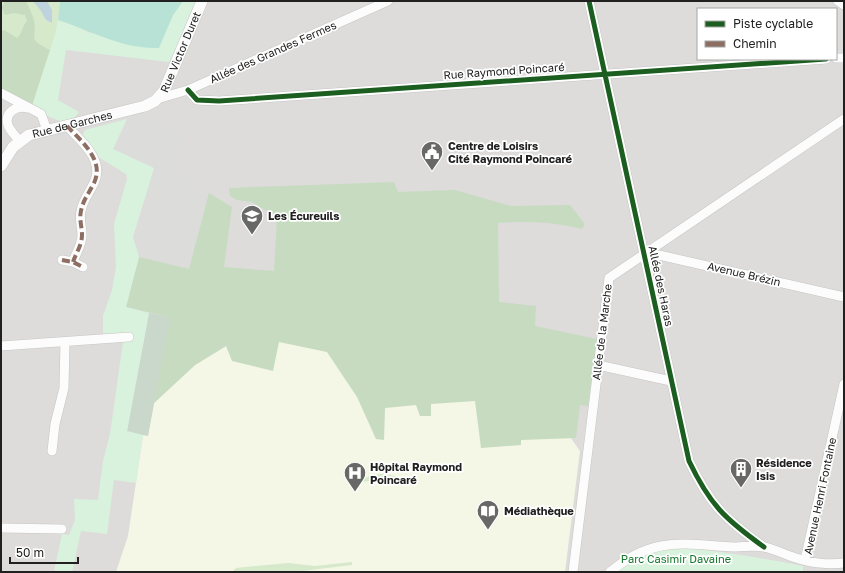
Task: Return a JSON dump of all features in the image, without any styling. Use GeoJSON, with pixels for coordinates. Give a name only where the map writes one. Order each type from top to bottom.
{"type":"FeatureCollection","features":[{"type":"Feature","properties":{"kind":"street","name":"Rue Victor Duret"},"geometry":{"type":"LineString","coordinates":[[156,100],[166,86],[202,1]]}},
{"type":"Feature","properties":{"kind":"street","name":"Allée des Grandes Fermes"},"geometry":{"type":"LineString","coordinates":[[156,100],[188,90],[388,1]]}},
{"type":"Feature","properties":{"kind":"street","name":"Allée des Haras"},"geometry":{"type":"LineString","coordinates":[[589,1],[689,461],[697,478],[718,510],[738,529],[764,547]]}},
{"type":"Feature","properties":{"kind":"street"},"geometry":{"type":"LineString","coordinates":[[838,1],[844,5]]}},
{"type":"Feature","properties":{"kind":"street","name":"Rue Raymond Poincaré"},"geometry":{"type":"LineString","coordinates":[[188,90],[197,100],[208,102],[811,60]]}},
{"type":"Feature","properties":{"kind":"street"},"geometry":{"type":"LineString","coordinates":[[1,93],[41,114],[47,130]]}},
{"type":"Feature","properties":{"kind":"street","name":"Rue de Garches"},"geometry":{"type":"LineString","coordinates":[[1,166],[13,147],[34,133],[145,106],[156,100]]}},
{"type":"Feature","properties":{"kind":"street"},"geometry":{"type":"LineString","coordinates":[[20,141],[8,127],[4,116],[17,107],[28,108]]}},
{"type":"Feature","properties":{"kind":"street","name":"Allée de la Marche"},"geometry":{"type":"LineString","coordinates":[[573,572],[609,278],[630,262],[644,255],[844,119]]}},
{"type":"Feature","properties":{"kind":"street"},"geometry":{"type":"LineString","coordinates":[[67,126],[87,147],[94,159],[97,172],[94,184],[82,204],[80,220],[81,241],[73,262]]}},
{"type":"Feature","properties":{"kind":"street","name":"Avenue Brézin"},"geometry":{"type":"LineString","coordinates":[[644,255],[659,255],[844,297]]}},
{"type":"Feature","properties":{"kind":"street"},"geometry":{"type":"LineString","coordinates":[[62,260],[73,262],[83,267]]}},
{"type":"Feature","properties":{"kind":"street"},"geometry":{"type":"LineString","coordinates":[[1,346],[129,337]]}},
{"type":"Feature","properties":{"kind":"street"},"geometry":{"type":"LineString","coordinates":[[52,451],[64,388],[65,342]]}},
{"type":"Feature","properties":{"kind":"street"},"geometry":{"type":"LineString","coordinates":[[598,364],[671,381]]}},
{"type":"Feature","properties":{"kind":"street","name":"Avenue Henri Fontaine"},"geometry":{"type":"LineString","coordinates":[[805,560],[844,384]]}},
{"type":"Feature","properties":{"kind":"street"},"geometry":{"type":"LineString","coordinates":[[1,528],[62,530]]}},
{"type":"Feature","properties":{"kind":"street"},"geometry":{"type":"LineString","coordinates":[[610,572],[638,552],[662,545],[694,544],[734,547],[764,547],[805,560],[835,564],[844,563]]}},
{"type":"Feature","properties":{"kind":"shaded area"},"geometry":{"type":"Polygon","coordinates":[[[60,1],[844,1],[844,572],[1,572],[1,89],[50,50],[56,35],[60,1]]]}},
{"type":"Feature","properties":{"kind":"shaded area"},"geometry":{"type":"Polygon","coordinates":[[[140,115],[183,135],[177,162],[180,173],[186,180],[199,189],[209,193],[189,269],[139,257],[133,237],[153,168],[113,149],[127,119],[140,115]]]}},
{"type":"Feature","properties":{"kind":"shaded area"},"geometry":{"type":"Polygon","coordinates":[[[149,313],[170,317],[148,436],[127,432],[149,313]]]}},
{"type":"Feature","properties":{"kind":"shaded area","name":"Hôpital Raymond Poincaré"},"geometry":{"type":"Polygon","coordinates":[[[249,332],[332,348],[570,437],[580,451],[565,572],[116,572],[128,536],[143,435],[148,435],[154,403],[195,365],[249,332]]]}},
{"type":"Feature","properties":{"kind":"shaded area"},"geometry":{"type":"Polygon","coordinates":[[[9,549],[4,572],[1,572],[1,550],[9,549]]]}},
{"type":"Feature","properties":{"kind":"green space"},"geometry":{"type":"Polygon","coordinates":[[[1,1],[60,1],[56,35],[31,109],[1,89],[1,1]]]}},
{"type":"Feature","properties":{"kind":"green space"},"geometry":{"type":"Polygon","coordinates":[[[3,1],[25,1],[27,3],[32,14],[35,27],[34,38],[38,43],[50,50],[31,109],[1,89],[1,32],[4,30],[17,38],[27,21],[25,15],[14,13],[5,15],[1,7],[4,4],[3,1]]]}},
{"type":"Feature","properties":{"kind":"green space"},"geometry":{"type":"Polygon","coordinates":[[[60,1],[183,1],[173,15],[159,48],[145,48],[119,42],[58,20],[60,1]]]}},
{"type":"Feature","properties":{"kind":"green space"},"geometry":{"type":"Polygon","coordinates":[[[183,1],[200,1],[169,62],[66,50],[58,100],[79,112],[74,118],[62,122],[31,109],[55,35],[58,20],[80,27],[88,32],[158,48],[173,15],[183,1]]]}},
{"type":"Feature","properties":{"kind":"green space"},"geometry":{"type":"Polygon","coordinates":[[[127,119],[113,149],[154,168],[133,237],[139,257],[126,307],[149,313],[127,431],[143,435],[136,483],[114,480],[107,534],[81,531],[72,572],[54,572],[62,534],[69,535],[75,520],[74,499],[98,500],[103,461],[110,434],[124,335],[103,335],[103,316],[112,290],[116,267],[114,224],[127,179],[126,174],[95,155],[83,134],[85,130],[127,119]]]}},
{"type":"Feature","properties":{"kind":"green space"},"geometry":{"type":"Polygon","coordinates":[[[394,182],[398,192],[455,190],[511,206],[570,205],[585,224],[582,229],[540,223],[498,223],[499,302],[536,306],[535,326],[597,339],[588,406],[580,405],[576,438],[521,440],[521,445],[481,448],[475,401],[431,404],[431,416],[420,416],[416,405],[385,408],[384,440],[376,439],[357,397],[327,352],[279,342],[273,371],[232,361],[226,346],[195,365],[154,403],[170,317],[126,307],[139,257],[189,269],[209,193],[232,207],[224,267],[274,271],[277,217],[252,202],[237,200],[230,196],[229,188],[394,182]]]}},
{"type":"Feature","properties":{"kind":"green space"},"geometry":{"type":"Polygon","coordinates":[[[381,474],[408,480],[390,479],[360,482],[369,476],[381,474]]]}},
{"type":"Feature","properties":{"kind":"green space","name":"Parc Casimir Davaine"},"geometry":{"type":"Polygon","coordinates":[[[671,546],[737,554],[803,566],[803,572],[616,572],[628,561],[671,546]]]}},
{"type":"Feature","properties":{"kind":"green space"},"geometry":{"type":"Polygon","coordinates":[[[352,562],[352,565],[294,572],[232,572],[236,568],[289,563],[315,566],[352,562]]]}},
{"type":"Feature","properties":{"kind":"water"},"geometry":{"type":"Polygon","coordinates":[[[33,1],[47,1],[52,10],[52,23],[46,20],[33,1]]]}},
{"type":"Feature","properties":{"kind":"marked path"},"geometry":{"type":"LineString","coordinates":[[67,126],[90,152],[94,159],[97,175],[80,214],[82,239],[73,262]]}},
{"type":"Feature","properties":{"kind":"marked path"},"geometry":{"type":"LineString","coordinates":[[62,260],[73,262],[83,267]]}},
{"type":"Feature","properties":{"kind":"cycle path"},"geometry":{"type":"LineString","coordinates":[[589,1],[689,461],[704,489],[720,510],[739,528],[764,547]]}},
{"type":"Feature","properties":{"kind":"cycle path"},"geometry":{"type":"LineString","coordinates":[[188,90],[197,100],[219,101],[812,60]]}},
{"type":"Feature","properties":{"kind":"place","name":"Centre de Loisirs Cité Raymond Poincaré"},"geometry":{"type":"Point","coordinates":[432,172]}},
{"type":"Feature","properties":{"kind":"place","name":"Les Écureuils"},"geometry":{"type":"Point","coordinates":[252,236]}},
{"type":"Feature","properties":{"kind":"place","name":"Résidence Isis"},"geometry":{"type":"Point","coordinates":[741,488]}},
{"type":"Feature","properties":{"kind":"place","name":"Hôpital Raymond Poincaré"},"geometry":{"type":"Point","coordinates":[355,492]}},
{"type":"Feature","properties":{"kind":"place","name":"Médiathèque"},"geometry":{"type":"Point","coordinates":[488,530]}}]}
